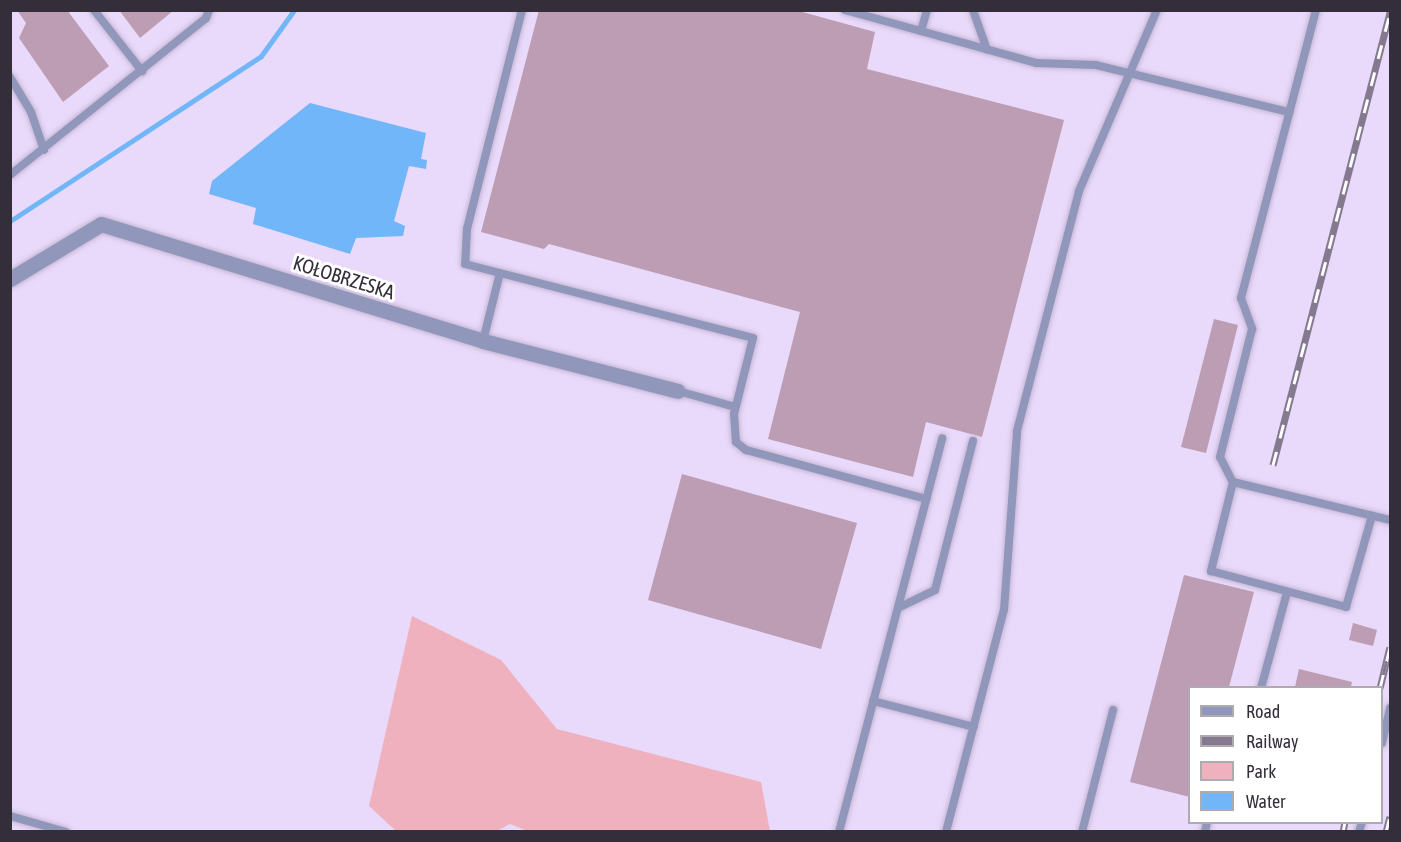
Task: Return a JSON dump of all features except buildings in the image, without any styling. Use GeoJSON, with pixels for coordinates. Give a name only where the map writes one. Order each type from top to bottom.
{"type":"FeatureCollection","features":[{"type":"Feature","properties":{"kind":"street","name":"KOŁOBRZESKA"},"geometry":{"type":"LineString","coordinates":[[10,279],[100,224],[483,341],[678,391]]}},
{"type":"Feature","properties":{"kind":"lane"},"geometry":{"type":"LineString","coordinates":[[94,10],[142,71]]}},
{"type":"Feature","properties":{"kind":"lane"},"geometry":{"type":"LineString","coordinates":[[10,175],[206,18],[208,10]]}},
{"type":"Feature","properties":{"kind":"lane"},"geometry":{"type":"LineString","coordinates":[[522,10],[467,229],[465,264],[753,338],[735,407],[736,442],[746,450],[926,499]]}},
{"type":"Feature","properties":{"kind":"lane"},"geometry":{"type":"LineString","coordinates":[[845,10],[1036,63],[1096,65],[1289,112]]}},
{"type":"Feature","properties":{"kind":"lane"},"geometry":{"type":"LineString","coordinates":[[921,32],[927,10]]}},
{"type":"Feature","properties":{"kind":"lane"},"geometry":{"type":"LineString","coordinates":[[973,10],[987,50]]}},
{"type":"Feature","properties":{"kind":"lane"},"geometry":{"type":"LineString","coordinates":[[946,831],[974,727],[1007,587],[1011,463],[1017,431],[1079,191],[1128,72],[1157,10]]}},
{"type":"Feature","properties":{"kind":"lane"},"geometry":{"type":"LineString","coordinates":[[1316,10],[1241,298],[1252,329],[1220,457],[1233,482],[1211,571],[1346,607],[1372,516]]}},
{"type":"Feature","properties":{"kind":"lane"},"geometry":{"type":"LineString","coordinates":[[10,77],[31,112],[44,150]]}},
{"type":"Feature","properties":{"kind":"lane"},"geometry":{"type":"LineString","coordinates":[[483,341],[500,273]]}},
{"type":"Feature","properties":{"kind":"lane"},"geometry":{"type":"LineString","coordinates":[[678,391],[735,407]]}},
{"type":"Feature","properties":{"kind":"lane"},"geometry":{"type":"LineString","coordinates":[[839,831],[942,438]]}},
{"type":"Feature","properties":{"kind":"lane"},"geometry":{"type":"LineString","coordinates":[[898,608],[935,590],[973,441]]}},
{"type":"Feature","properties":{"kind":"lane"},"geometry":{"type":"LineString","coordinates":[[1233,482],[1390,520]]}},
{"type":"Feature","properties":{"kind":"lane"},"geometry":{"type":"LineString","coordinates":[[1261,686],[1287,592]]}},
{"type":"Feature","properties":{"kind":"lane"},"geometry":{"type":"LineString","coordinates":[[873,701],[974,727]]}},
{"type":"Feature","properties":{"kind":"lane"},"geometry":{"type":"LineString","coordinates":[[1383,739],[1390,708]]}},
{"type":"Feature","properties":{"kind":"lane"},"geometry":{"type":"LineString","coordinates":[[1082,831],[1113,710]]}},
{"type":"Feature","properties":{"kind":"lane"},"geometry":{"type":"LineString","coordinates":[[10,816],[66,831]]}},
{"type":"Feature","properties":{"kind":"green space"},"geometry":{"type":"Polygon","coordinates":[[[412,616],[501,660],[557,729],[761,782],[770,831],[530,832],[510,824],[497,831],[396,831],[369,806],[412,616]]]}},
{"type":"Feature","properties":{"kind":"water"},"geometry":{"type":"Polygon","coordinates":[[[310,103],[426,133],[421,159],[427,160],[426,169],[409,166],[394,221],[405,226],[403,236],[356,238],[350,254],[253,224],[256,208],[209,194],[212,181],[310,103]]]}},
{"type":"Feature","properties":{"kind":"waterway"},"geometry":{"type":"LineString","coordinates":[[10,221],[261,56],[294,10]]}},
{"type":"Feature","properties":{"kind":"railway"},"geometry":{"type":"LineString","coordinates":[[1273,465],[1390,12]]}},
{"type":"Feature","properties":{"kind":"railway"},"geometry":{"type":"LineString","coordinates":[[1380,686],[1390,647]]}},
{"type":"Feature","properties":{"kind":"railway"},"geometry":{"type":"LineString","coordinates":[[1386,832],[1390,816]]}},
{"type":"Feature","properties":{"kind":"railway"},"geometry":{"type":"LineString","coordinates":[[1343,832],[1345,824]]}}]}
